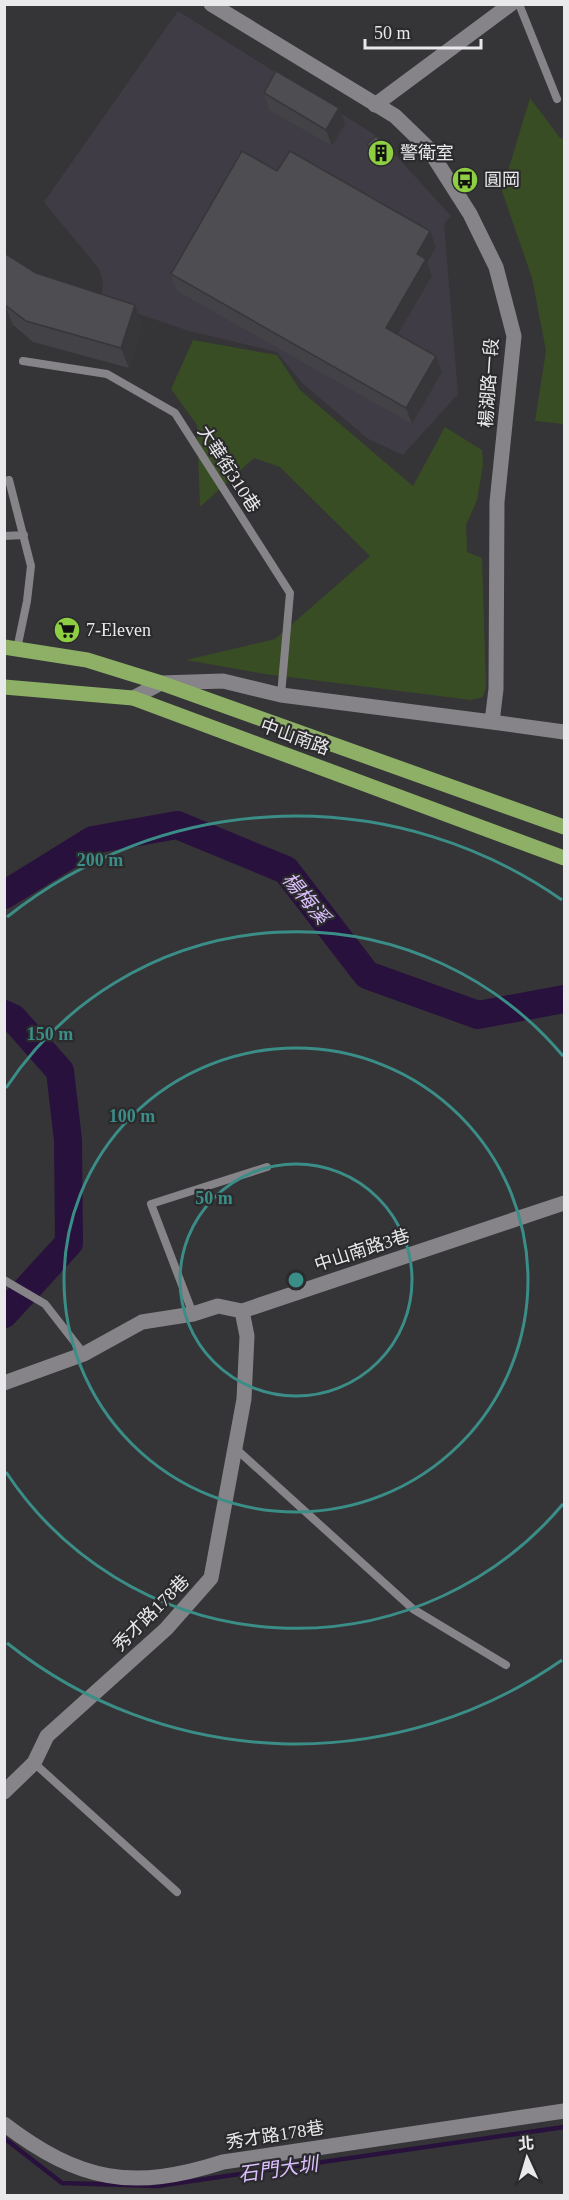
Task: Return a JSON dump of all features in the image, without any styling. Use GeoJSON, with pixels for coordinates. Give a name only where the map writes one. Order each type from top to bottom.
{"type":"FeatureCollection","features":[{"type":"Feature","properties":{"kind":"main road","name":"中山南路"},"geometry":{"type":"LineString","coordinates":[[11,648],[87,660],[161,683],[564,827]]}},
{"type":"Feature","properties":{"kind":"main road","name":"中山南路"},"geometry":{"type":"LineString","coordinates":[[4,687],[133,698],[564,858]]}},
{"type":"Feature","properties":{"kind":"street","name":"楊湖路一段"},"geometry":{"type":"LineString","coordinates":[[211,4],[395,116],[428,148],[470,214],[496,267],[514,336],[497,502],[496,689],[492,722]]}},
{"type":"Feature","properties":{"kind":"street"},"geometry":{"type":"LineString","coordinates":[[375,105],[511,4]]}},
{"type":"Feature","properties":{"kind":"street"},"geometry":{"type":"LineString","coordinates":[[133,698],[161,683],[223,681],[280,695],[564,732]]}},
{"type":"Feature","properties":{"kind":"street","name":"中山南路3巷"},"geometry":{"type":"LineString","coordinates":[[4,1383],[84,1354],[142,1322],[193,1314],[218,1306],[242,1311],[564,1203]]}},
{"type":"Feature","properties":{"kind":"street","name":"秀才路178巷"},"geometry":{"type":"LineString","coordinates":[[4,1792],[34,1763],[47,1736],[166,1629],[212,1578],[244,1399],[247,1336],[242,1311]]}},
{"type":"Feature","properties":{"kind":"street","name":"秀才路178巷"},"geometry":{"type":"LineString","coordinates":[[4,2124],[32,2145],[72,2167],[115,2178],[155,2178],[188,2173],[223,2162],[564,2111]]}},
{"type":"Feature","properties":{"kind":"lane"},"geometry":{"type":"LineString","coordinates":[[519,4],[557,99]]}},
{"type":"Feature","properties":{"kind":"lane","name":"大華街310巷"},"geometry":{"type":"LineString","coordinates":[[22,361],[107,374],[175,412],[290,593],[280,695]]}},
{"type":"Feature","properties":{"kind":"lane"},"geometry":{"type":"LineString","coordinates":[[9,480],[31,566],[27,601],[11,648]]}},
{"type":"Feature","properties":{"kind":"lane"},"geometry":{"type":"LineString","coordinates":[[4,537],[24,535]]}},
{"type":"Feature","properties":{"kind":"lane"},"geometry":{"type":"LineString","coordinates":[[193,1314],[152,1204],[267,1167]]}},
{"type":"Feature","properties":{"kind":"lane"},"geometry":{"type":"LineString","coordinates":[[4,1280],[45,1304],[84,1354]]}},
{"type":"Feature","properties":{"kind":"lane"},"geometry":{"type":"LineString","coordinates":[[234,1447],[413,1609],[506,1665]]}},
{"type":"Feature","properties":{"kind":"lane"},"geometry":{"type":"LineString","coordinates":[[34,1763],[177,1892]]}},
{"type":"Feature","properties":{"kind":"shaded area"},"geometry":{"type":"Polygon","coordinates":[[[178,11],[380,138],[451,216],[444,224],[458,394],[403,455],[368,439],[301,382],[277,352],[189,331],[101,301],[103,281],[99,269],[44,202],[178,11]]]}},
{"type":"Feature","properties":{"kind":"green space"},"geometry":{"type":"Polygon","coordinates":[[[530,98],[560,138],[564,139],[564,424],[535,421],[546,351],[532,278],[502,191],[530,98]]]}},
{"type":"Feature","properties":{"kind":"green space"},"geometry":{"type":"Polygon","coordinates":[[[193,340],[277,355],[300,390],[413,486],[445,427],[482,450],[483,465],[477,500],[466,525],[467,552],[482,558],[486,687],[483,697],[471,700],[265,674],[186,660],[275,639],[370,556],[280,467],[254,458],[200,507],[197,425],[171,389],[193,340]]]}},
{"type":"Feature","properties":{"kind":"building"},"geometry":{"type":"Polygon","coordinates":[[[276,71],[339,108],[326,130],[264,93],[276,71]]]}},
{"type":"Feature","properties":{"kind":"building","name":"警衛室"},"geometry":{"type":"Polygon","coordinates":[[[376,136],[390,151],[381,160],[367,144],[376,136]]]}},
{"type":"Feature","properties":{"kind":"building"},"geometry":{"type":"Polygon","coordinates":[[[242,151],[277,171],[290,151],[430,231],[417,254],[426,259],[386,328],[436,356],[406,408],[171,274],[242,151]]]}},
{"type":"Feature","properties":{"kind":"building"},"geometry":{"type":"Polygon","coordinates":[[[4,253],[36,273],[135,305],[121,348],[26,321],[4,305],[4,253]]]}},
{"type":"Feature","properties":{"kind":"waterway","name":"楊梅溪"},"geometry":{"type":"LineString","coordinates":[[4,895],[93,840],[177,825],[286,870],[367,975],[478,1015],[564,999]]}},
{"type":"Feature","properties":{"kind":"waterway","name":"楊梅溪"},"geometry":{"type":"LineString","coordinates":[[4,1014],[13,1018],[60,1071],[68,1140],[69,1243],[4,1314]]}},
{"type":"Feature","properties":{"kind":"waterway","name":"石門大圳"},"geometry":{"type":"LineString","coordinates":[[4,2138],[62,2183],[157,2186],[564,2127]]}},
{"type":"Feature","properties":{"kind":"place","name":"警衛室"},"geometry":{"type":"Point","coordinates":[381,153]}},
{"type":"Feature","properties":{"kind":"place","name":"圓岡"},"geometry":{"type":"Point","coordinates":[465,180]}},
{"type":"Feature","properties":{"kind":"place","name":"7-Eleven"},"geometry":{"type":"Point","coordinates":[67,630]}}]}
